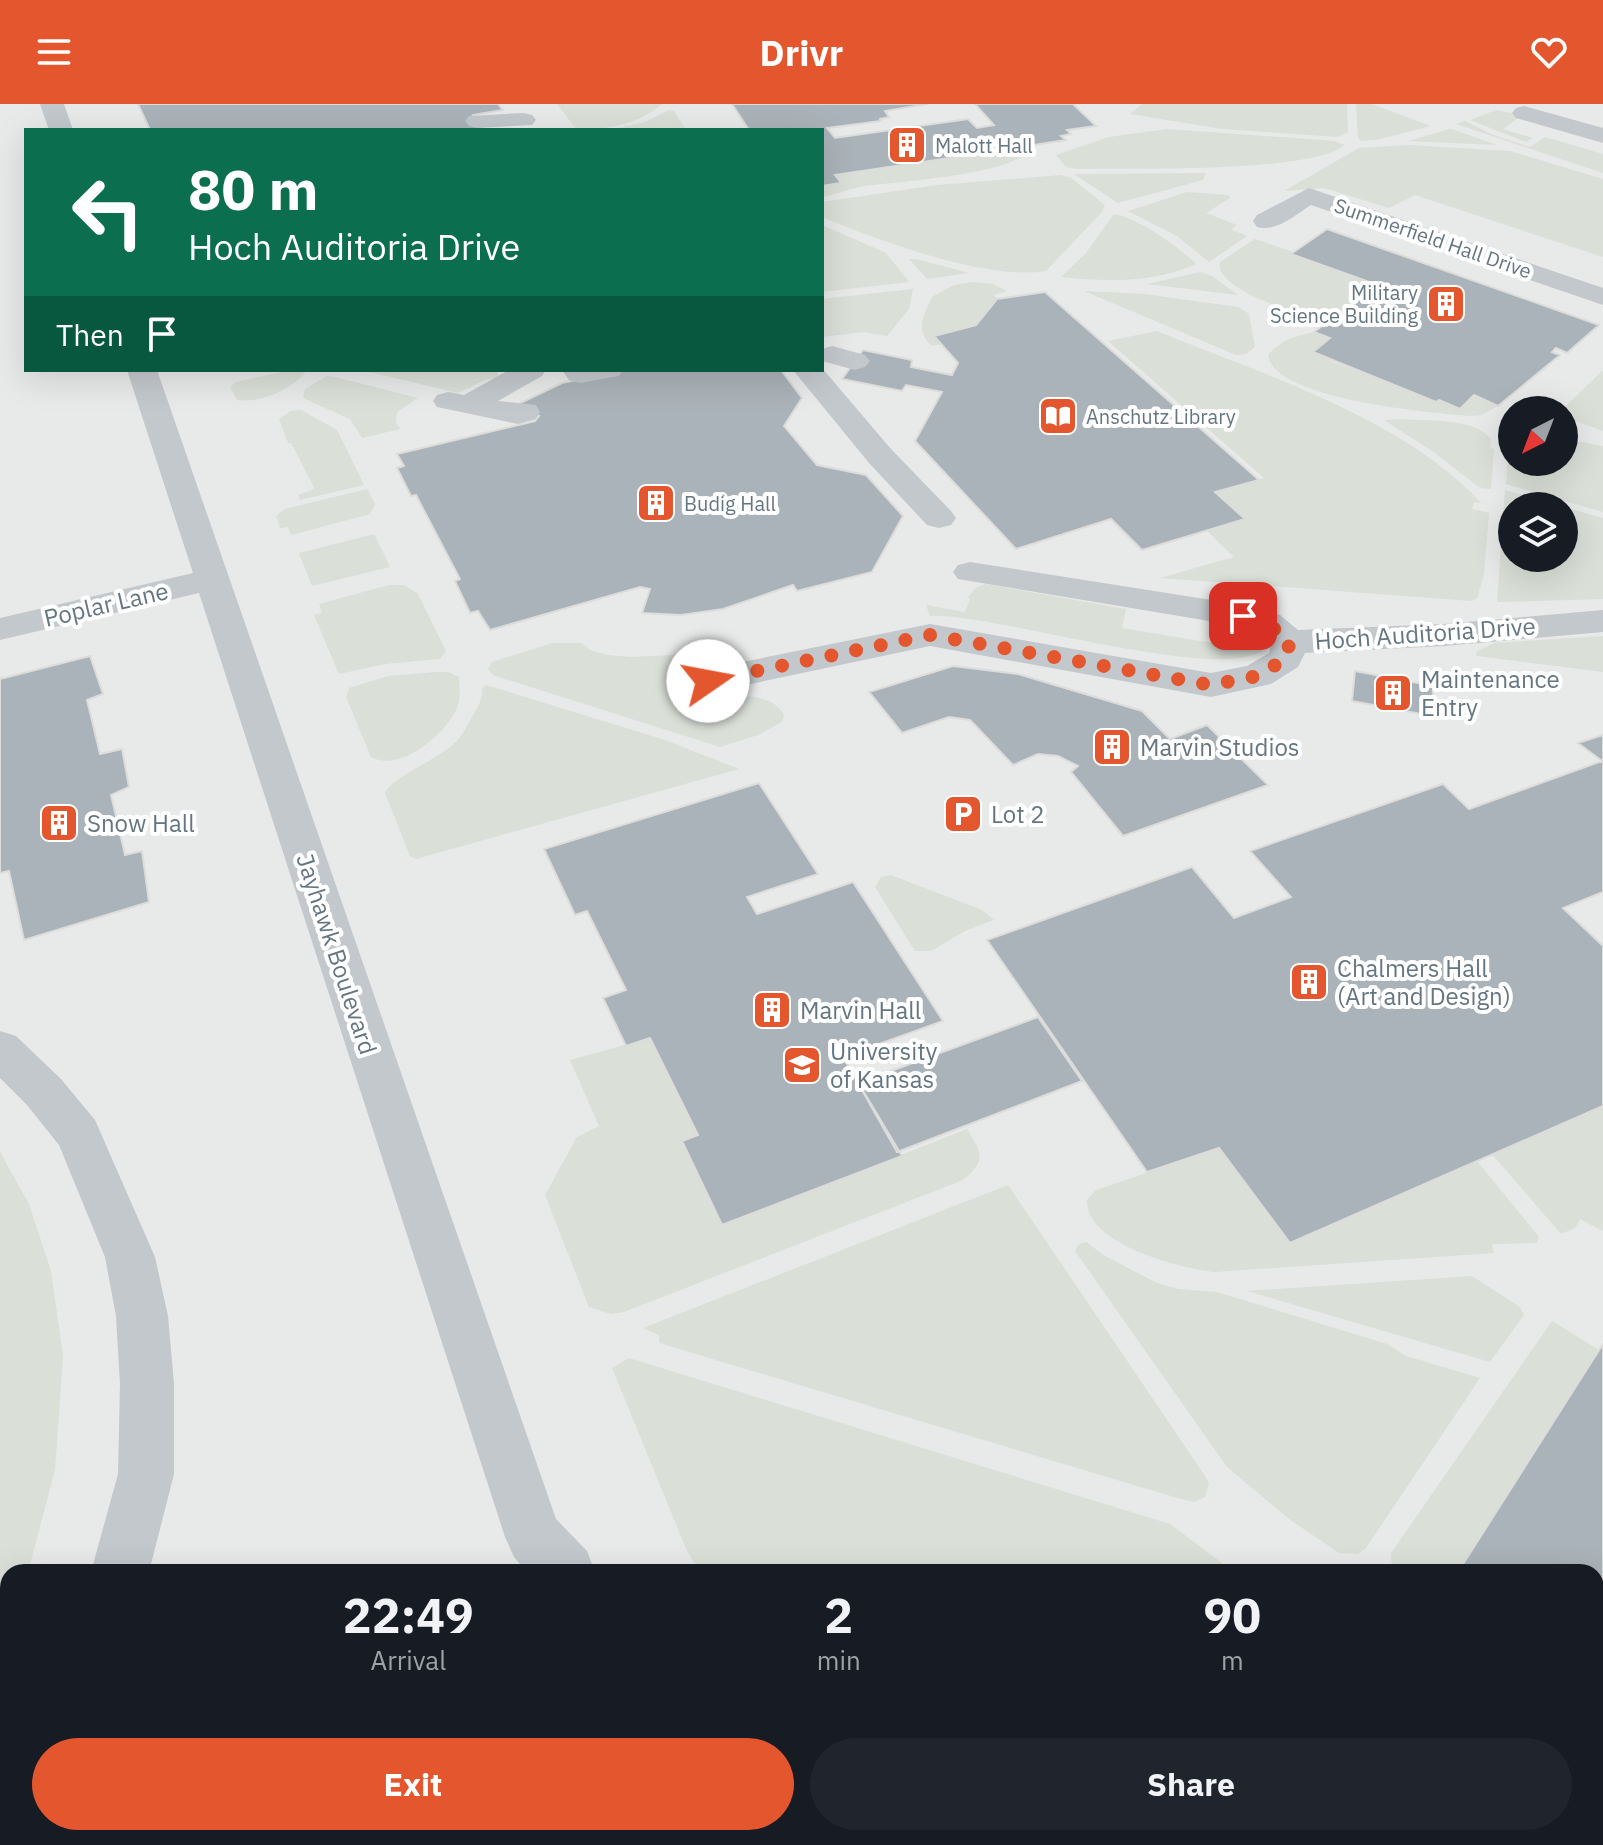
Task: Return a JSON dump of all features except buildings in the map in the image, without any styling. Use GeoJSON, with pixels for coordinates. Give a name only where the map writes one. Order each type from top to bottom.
{"type":"FeatureCollection","features":[{"type":"Feature","properties":{"kind":"street"},"geometry":{"type":"LineString","coordinates":[[52,104],[60,128]]}},
{"type":"Feature","properties":{"kind":"street"},"geometry":{"type":"LineString","coordinates":[[1524,113],[1603,136]]}},
{"type":"Feature","properties":{"kind":"street"},"geometry":{"type":"LineString","coordinates":[[477,121],[526,118]]}},
{"type":"Feature","properties":{"kind":"street","name":"Summerfield Hall Drive"},"geometry":{"type":"LineString","coordinates":[[1266,221],[1309,196],[1603,297]]}},
{"type":"Feature","properties":{"kind":"street"},"geometry":{"type":"LineString","coordinates":[[832,362],[939,518]]}},
{"type":"Feature","properties":{"kind":"street","name":"Jayhawk Boulevard"},"geometry":{"type":"LineString","coordinates":[[143,372],[543,1560]]}},
{"type":"Feature","properties":{"kind":"street","name":"Hoch Auditoria Drive"},"geometry":{"type":"LineString","coordinates":[[970,572],[1243,616],[1267,623],[1290,642],[1444,635],[1603,621]]}},
{"type":"Feature","properties":{"kind":"street","name":"Poplar Lane"},"geometry":{"type":"LineString","coordinates":[[0,629],[212,579]]}},
{"type":"Feature","properties":{"kind":"street"},"geometry":{"type":"LineString","coordinates":[[708,681],[930,635],[1211,685],[1258,676],[1285,659],[1290,642]]}},
{"type":"Feature","properties":{"kind":"street"},"geometry":{"type":"LineString","coordinates":[[0,1049],[44,1092],[78,1134],[130,1257],[143,1329],[147,1384],[146,1474],[122,1564]]}},
{"type":"Feature","properties":{"kind":"shaded area","name":"University of Kansas"},"geometry":{"type":"Polygon","coordinates":[[[0,104],[1603,104],[1603,1564],[0,1564],[0,104]]]}},
{"type":"Feature","properties":{"kind":"shaded area"},"geometry":{"type":"Polygon","coordinates":[[[557,104],[662,104],[622,124],[604,128],[575,128],[557,104]]]}},
{"type":"Feature","properties":{"kind":"shaded area"},"geometry":{"type":"Polygon","coordinates":[[[1142,104],[1347,104],[1348,132],[1338,137],[1222,129],[1130,114],[1142,104]]]}},
{"type":"Feature","properties":{"kind":"shaded area"},"geometry":{"type":"Polygon","coordinates":[[[1356,104],[1371,104],[1431,126],[1361,141],[1358,138],[1356,104]]]}},
{"type":"Feature","properties":{"kind":"shaded area"},"geometry":{"type":"Polygon","coordinates":[[[669,110],[674,111],[685,128],[620,128],[645,122],[669,110]]]}},
{"type":"Feature","properties":{"kind":"shaded area"},"geometry":{"type":"Polygon","coordinates":[[[1496,110],[1522,115],[1503,129],[1533,138],[1526,142],[1470,120],[1496,110]]]}},
{"type":"Feature","properties":{"kind":"shaded area"},"geometry":{"type":"Polygon","coordinates":[[[1465,121],[1491,134],[1530,147],[1545,137],[1603,154],[1603,173],[1456,124],[1465,121]]]}},
{"type":"Feature","properties":{"kind":"shaded area"},"geometry":{"type":"Polygon","coordinates":[[[1167,129],[1335,141],[1344,145],[1326,154],[1297,160],[1217,167],[1076,169],[1066,167],[1056,155],[1109,137],[1167,129]]]}},
{"type":"Feature","properties":{"kind":"shaded area"},"geometry":{"type":"Polygon","coordinates":[[[1452,129],[1497,145],[1409,141],[1452,129]]]}},
{"type":"Feature","properties":{"kind":"shaded area"},"geometry":{"type":"Polygon","coordinates":[[[1007,140],[1015,148],[1024,147],[1027,151],[1000,166],[978,171],[864,186],[824,196],[824,186],[841,183],[835,175],[996,151],[989,143],[1007,140]]]}},
{"type":"Feature","properties":{"kind":"shaded area"},"geometry":{"type":"Polygon","coordinates":[[[1409,145],[1510,151],[1603,179],[1603,257],[1415,195],[1389,208],[1324,188],[1284,191],[1359,148],[1409,145]]]}},
{"type":"Feature","properties":{"kind":"shaded area"},"geometry":{"type":"Polygon","coordinates":[[[1206,173],[1203,180],[1118,203],[1074,174],[1206,173]]]}},
{"type":"Feature","properties":{"kind":"shaded area"},"geometry":{"type":"Polygon","coordinates":[[[1061,175],[1071,178],[1105,205],[1102,212],[1046,271],[994,270],[964,264],[902,247],[824,218],[824,202],[937,185],[1061,175]]]}},
{"type":"Feature","properties":{"kind":"shaded area"},"geometry":{"type":"Polygon","coordinates":[[[1187,192],[1228,195],[1230,198],[1206,213],[1237,225],[1231,230],[1247,236],[1209,262],[1177,236],[1128,211],[1187,192]]]}},
{"type":"Feature","properties":{"kind":"shaded area"},"geometry":{"type":"Polygon","coordinates":[[[1114,214],[1146,227],[1196,264],[1164,275],[1130,280],[1061,277],[1086,253],[1114,214]]]}},
{"type":"Feature","properties":{"kind":"shaded area"},"geometry":{"type":"Polygon","coordinates":[[[824,226],[886,253],[909,282],[824,292],[824,226]]]}},
{"type":"Feature","properties":{"kind":"shaded area"},"geometry":{"type":"Polygon","coordinates":[[[1255,239],[1378,285],[1325,323],[1280,308],[1244,291],[1222,272],[1220,262],[1255,239]]]}},
{"type":"Feature","properties":{"kind":"shaded area"},"geometry":{"type":"Polygon","coordinates":[[[909,259],[916,259],[969,273],[927,279],[909,259]]]}},
{"type":"Feature","properties":{"kind":"shaded area"},"geometry":{"type":"Polygon","coordinates":[[[1200,272],[1212,276],[1238,295],[1147,284],[1200,272]]]}},
{"type":"Feature","properties":{"kind":"shaded area"},"geometry":{"type":"Polygon","coordinates":[[[973,282],[993,284],[1007,291],[994,295],[997,299],[976,325],[935,336],[941,344],[932,346],[922,328],[932,297],[954,285],[973,282]]]}},
{"type":"Feature","properties":{"kind":"shaded area"},"geometry":{"type":"Polygon","coordinates":[[[913,289],[909,309],[887,336],[863,332],[824,337],[824,299],[913,289]]]}},
{"type":"Feature","properties":{"kind":"shaded area"},"geometry":{"type":"Polygon","coordinates":[[[1084,291],[1144,294],[1238,307],[1249,314],[1255,347],[1246,354],[1236,355],[1084,291]]]}},
{"type":"Feature","properties":{"kind":"shaded area"},"geometry":{"type":"Polygon","coordinates":[[[1157,331],[1329,401],[1413,446],[1449,473],[1481,503],[1474,502],[1472,509],[1489,513],[1484,575],[1477,598],[1472,601],[1160,578],[1234,557],[1207,531],[1244,519],[1215,492],[1264,478],[1108,341],[1157,331]]]}},
{"type":"Feature","properties":{"kind":"shaded area"},"geometry":{"type":"Polygon","coordinates":[[[1314,332],[1330,338],[1330,361],[1460,409],[1474,395],[1498,406],[1481,415],[1470,416],[1391,407],[1325,393],[1297,383],[1277,370],[1268,355],[1283,342],[1314,332]]]}},
{"type":"Feature","properties":{"kind":"shaded area"},"geometry":{"type":"Polygon","coordinates":[[[1603,370],[1603,431],[1578,422],[1576,396],[1603,370]]]}},
{"type":"Feature","properties":{"kind":"shaded area"},"geometry":{"type":"Polygon","coordinates":[[[281,372],[305,373],[283,390],[246,400],[237,400],[230,387],[236,382],[281,372]]]}},
{"type":"Feature","properties":{"kind":"shaded area"},"geometry":{"type":"Polygon","coordinates":[[[369,372],[497,372],[499,377],[458,393],[369,372]]]}},
{"type":"Feature","properties":{"kind":"shaded area"},"geometry":{"type":"Polygon","coordinates":[[[327,376],[418,398],[397,412],[396,423],[400,429],[362,438],[350,419],[303,398],[305,389],[327,376]]]}},
{"type":"Feature","properties":{"kind":"shaded area"},"geometry":{"type":"Polygon","coordinates":[[[301,410],[337,430],[364,485],[300,500],[298,495],[315,489],[291,443],[288,443],[279,419],[291,411],[301,410]]]}},
{"type":"Feature","properties":{"kind":"shaded area"},"geometry":{"type":"Polygon","coordinates":[[[1384,420],[1462,424],[1483,432],[1491,439],[1490,448],[1494,449],[1491,489],[1480,488],[1435,453],[1384,420]]]}},
{"type":"Feature","properties":{"kind":"shaded area"},"geometry":{"type":"Polygon","coordinates":[[[1578,442],[1603,446],[1603,512],[1578,505],[1578,492],[1534,492],[1506,484],[1506,476],[1578,476],[1578,442]]]}},
{"type":"Feature","properties":{"kind":"shaded area"},"geometry":{"type":"Polygon","coordinates":[[[367,489],[375,504],[370,514],[291,535],[288,527],[280,528],[276,516],[285,509],[367,489]]]}},
{"type":"Feature","properties":{"kind":"shaded area"},"geometry":{"type":"Polygon","coordinates":[[[1578,511],[1603,518],[1603,599],[1497,602],[1499,572],[1578,572],[1578,511]]]}},
{"type":"Feature","properties":{"kind":"shaded area"},"geometry":{"type":"Polygon","coordinates":[[[374,534],[390,567],[312,586],[299,553],[374,534]]]}},
{"type":"Feature","properties":{"kind":"shaded area"},"geometry":{"type":"Polygon","coordinates":[[[985,584],[1126,609],[1122,628],[1218,644],[1235,626],[1248,622],[1266,640],[1266,647],[1244,657],[1208,659],[1161,654],[961,618],[930,616],[926,605],[965,612],[968,597],[985,584]]]}},
{"type":"Feature","properties":{"kind":"shaded area"},"geometry":{"type":"Polygon","coordinates":[[[389,585],[404,585],[418,594],[446,651],[440,659],[385,664],[339,674],[314,615],[322,613],[319,604],[389,585]]]}},
{"type":"Feature","properties":{"kind":"shaded area"},"geometry":{"type":"Polygon","coordinates":[[[1603,636],[1603,672],[1477,656],[1476,652],[1494,643],[1603,636]]]}},
{"type":"Feature","properties":{"kind":"shaded area"},"geometry":{"type":"Polygon","coordinates":[[[552,643],[582,643],[590,650],[607,655],[632,657],[712,653],[715,662],[677,665],[676,700],[751,697],[776,705],[784,715],[782,722],[758,735],[720,747],[493,675],[488,669],[492,662],[552,643]]]}},
{"type":"Feature","properties":{"kind":"shaded area"},"geometry":{"type":"Polygon","coordinates":[[[448,672],[459,677],[458,705],[448,723],[429,742],[406,756],[394,760],[371,757],[346,697],[349,688],[388,676],[448,672]]]}},
{"type":"Feature","properties":{"kind":"shaded area"},"geometry":{"type":"Polygon","coordinates":[[[486,685],[665,740],[739,769],[416,859],[410,856],[385,793],[395,782],[457,740],[478,706],[482,688],[486,685]]]}},
{"type":"Feature","properties":{"kind":"shaded area"},"geometry":{"type":"Polygon","coordinates":[[[891,875],[982,910],[994,920],[965,931],[931,951],[915,951],[875,887],[881,877],[891,875]]]}},
{"type":"Feature","properties":{"kind":"shaded area"},"geometry":{"type":"Polygon","coordinates":[[[650,1038],[698,1135],[682,1141],[722,1225],[967,1129],[978,1150],[979,1161],[963,1180],[624,1312],[611,1314],[589,1307],[545,1195],[577,1137],[599,1126],[570,1060],[650,1038]]]}},
{"type":"Feature","properties":{"kind":"shaded area"},"geometry":{"type":"Polygon","coordinates":[[[1603,1103],[1603,1231],[1580,1219],[1575,1228],[1561,1234],[1492,1154],[1603,1103]]]}},
{"type":"Feature","properties":{"kind":"shaded area"},"geometry":{"type":"Polygon","coordinates":[[[1219,1148],[1291,1243],[1477,1161],[1539,1237],[1537,1243],[1492,1244],[1494,1253],[1215,1272],[1180,1266],[1138,1251],[1101,1229],[1091,1216],[1087,1200],[1096,1190],[1219,1148]]]}},
{"type":"Feature","properties":{"kind":"shaded area"},"geometry":{"type":"Polygon","coordinates":[[[0,1152],[29,1204],[51,1271],[63,1356],[55,1470],[30,1564],[0,1564],[0,1152]]]}},
{"type":"Feature","properties":{"kind":"shaded area"},"geometry":{"type":"Polygon","coordinates":[[[1008,1185],[1203,1473],[1209,1483],[1205,1497],[1194,1502],[1174,1497],[669,1346],[659,1342],[659,1335],[643,1328],[1008,1185]]]}},
{"type":"Feature","properties":{"kind":"shaded area"},"geometry":{"type":"Polygon","coordinates":[[[1086,1242],[1105,1256],[1157,1283],[1178,1289],[1217,1292],[1387,1344],[1406,1356],[1480,1378],[1366,1548],[1358,1554],[1339,1553],[1289,1519],[1227,1467],[1075,1251],[1079,1244],[1086,1242]]]}},
{"type":"Feature","properties":{"kind":"shaded area"},"geometry":{"type":"Polygon","coordinates":[[[1472,1276],[1520,1307],[1524,1315],[1490,1362],[1247,1291],[1472,1276]]]}},
{"type":"Feature","properties":{"kind":"shaded area"},"geometry":{"type":"Polygon","coordinates":[[[1552,1321],[1599,1350],[1463,1564],[1392,1564],[1391,1553],[1552,1321]]]}},
{"type":"Feature","properties":{"kind":"shaded area"},"geometry":{"type":"Polygon","coordinates":[[[629,1358],[1170,1524],[1223,1564],[695,1564],[612,1368],[629,1358]]]}},
{"type":"Feature","properties":{"kind":"place","name":"Malott Hall"},"geometry":{"type":"Point","coordinates":[907,145]}},
{"type":"Feature","properties":{"kind":"place","name":"Military Science Building"},"geometry":{"type":"Point","coordinates":[1446,304]}},
{"type":"Feature","properties":{"kind":"place","name":"Anschutz Library"},"geometry":{"type":"Point","coordinates":[1058,416]}},
{"type":"Feature","properties":{"kind":"place","name":"Budig Hall"},"geometry":{"type":"Point","coordinates":[656,503]}},
{"type":"Feature","properties":{"kind":"place","name":"Maintenance Entry"},"geometry":{"type":"Point","coordinates":[1393,693]}},
{"type":"Feature","properties":{"kind":"place","name":"Marvin Studios"},"geometry":{"type":"Point","coordinates":[1112,747]}},
{"type":"Feature","properties":{"kind":"place","name":"Lot 2"},"geometry":{"type":"Point","coordinates":[963,814]}},
{"type":"Feature","properties":{"kind":"place","name":"Snow Hall"},"geometry":{"type":"Point","coordinates":[59,823]}},
{"type":"Feature","properties":{"kind":"place","name":"Chalmers Hall (Art and Design)"},"geometry":{"type":"Point","coordinates":[1309,982]}},
{"type":"Feature","properties":{"kind":"place","name":"Marvin Hall"},"geometry":{"type":"Point","coordinates":[772,1010]}},
{"type":"Feature","properties":{"kind":"place","name":"University of Kansas"},"geometry":{"type":"Point","coordinates":[802,1065]}},
{"type":"Feature","properties":{"kind":"route"},"geometry":{"type":"LineString","coordinates":[[708,681],[930,635],[1211,685],[1258,676],[1285,659],[1290,642],[1267,623],[1243,616]]}}]}
